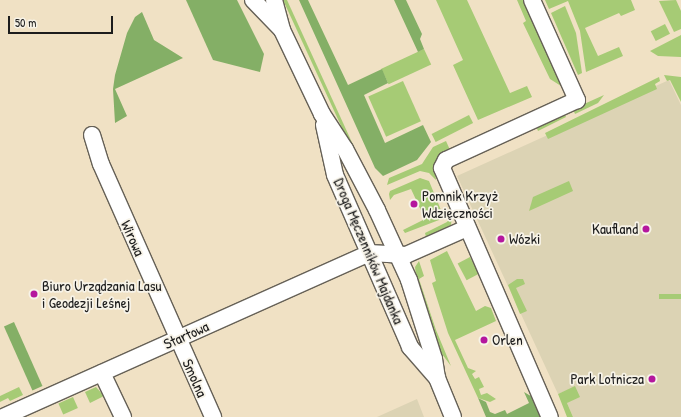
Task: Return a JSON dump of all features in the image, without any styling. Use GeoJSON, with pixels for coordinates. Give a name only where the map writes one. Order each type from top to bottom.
{"type":"FeatureCollection","features":[{"type":"Feature","properties":{"kind":"street","name":"Droga Męczenników Majdanka"},"geometry":{"type":"LineString","coordinates":[[253,0],[282,30]]}},
{"type":"Feature","properties":{"kind":"street","name":"Droga Męczenników Majdanka"},"geometry":{"type":"LineString","coordinates":[[274,0],[282,30],[322,114],[345,149],[398,256],[428,339],[437,378],[453,417]]}},
{"type":"Feature","properties":{"kind":"street"},"geometry":{"type":"LineString","coordinates":[[532,0],[577,100],[446,160],[442,174],[520,344],[550,417]]}},
{"type":"Feature","properties":{"kind":"street","name":"Droga Męczenników Majdanka"},"geometry":{"type":"LineString","coordinates":[[322,114],[335,175],[410,347],[437,378]]}},
{"type":"Feature","properties":{"kind":"street","name":"Wirowa"},"geometry":{"type":"LineString","coordinates":[[92,135],[101,164],[178,339]]}},
{"type":"Feature","properties":{"kind":"street"},"geometry":{"type":"LineString","coordinates":[[369,253],[398,256],[467,228]]}},
{"type":"Feature","properties":{"kind":"street","name":"Startowa"},"geometry":{"type":"LineString","coordinates":[[3,417],[369,253]]}},
{"type":"Feature","properties":{"kind":"street","name":"Smolna"},"geometry":{"type":"LineString","coordinates":[[178,339],[213,417]]}},
{"type":"Feature","properties":{"kind":"street"},"geometry":{"type":"LineString","coordinates":[[102,373],[122,417]]}},
{"type":"Feature","properties":{"kind":"shaded area"},"geometry":{"type":"Polygon","coordinates":[[[669,80],[681,105],[681,417],[573,417],[567,403],[575,387],[558,394],[457,176],[669,80]]]}},
{"type":"Feature","properties":{"kind":"shaded area"},"geometry":{"type":"Polygon","coordinates":[[[417,399],[424,417],[377,417],[417,399]]]}},
{"type":"Feature","properties":{"kind":"green space"},"geometry":{"type":"Polygon","coordinates":[[[186,0],[237,0],[264,54],[260,72],[213,60],[186,0]]]}},
{"type":"Feature","properties":{"kind":"green space"},"geometry":{"type":"Polygon","coordinates":[[[283,0],[287,0],[365,171],[342,128],[283,0]]]}},
{"type":"Feature","properties":{"kind":"green space"},"geometry":{"type":"Polygon","coordinates":[[[299,0],[308,0],[348,85],[382,69],[388,83],[364,95],[385,143],[423,125],[431,142],[417,160],[383,176],[375,168],[299,0]]]}},
{"type":"Feature","properties":{"kind":"green space"},"geometry":{"type":"Polygon","coordinates":[[[394,0],[406,0],[422,34],[420,39],[424,49],[418,52],[394,0]]]}},
{"type":"Feature","properties":{"kind":"green space"},"geometry":{"type":"Polygon","coordinates":[[[436,0],[467,0],[510,93],[527,86],[532,97],[478,120],[453,65],[463,60],[436,0]]]}},
{"type":"Feature","properties":{"kind":"green space"},"geometry":{"type":"Polygon","coordinates":[[[517,0],[525,0],[564,84],[561,86],[550,79],[523,23],[526,21],[517,0]]]}},
{"type":"Feature","properties":{"kind":"green space"},"geometry":{"type":"Polygon","coordinates":[[[545,0],[631,0],[635,10],[621,16],[619,13],[585,28],[598,56],[619,47],[623,56],[586,72],[580,31],[568,1],[549,9],[545,0]]]}},
{"type":"Feature","properties":{"kind":"green space"},"geometry":{"type":"Polygon","coordinates":[[[676,0],[681,11],[681,29],[674,32],[659,1],[676,0]]]}},
{"type":"Feature","properties":{"kind":"green space"},"geometry":{"type":"Polygon","coordinates":[[[565,6],[576,33],[582,73],[578,75],[551,13],[565,6]]]}},
{"type":"Feature","properties":{"kind":"green space"},"geometry":{"type":"Polygon","coordinates":[[[142,12],[154,40],[183,58],[115,89],[127,116],[115,123],[113,89],[115,75],[127,33],[135,17],[142,12]]]}},
{"type":"Feature","properties":{"kind":"green space"},"geometry":{"type":"Polygon","coordinates":[[[665,24],[670,34],[656,41],[651,31],[665,24]]]}},
{"type":"Feature","properties":{"kind":"green space"},"geometry":{"type":"Polygon","coordinates":[[[681,35],[681,57],[658,56],[650,51],[681,35]]]}},
{"type":"Feature","properties":{"kind":"green space"},"geometry":{"type":"Polygon","coordinates":[[[424,49],[431,64],[389,84],[381,69],[424,49]]]}},
{"type":"Feature","properties":{"kind":"green space"},"geometry":{"type":"Polygon","coordinates":[[[664,75],[681,77],[681,102],[670,80],[667,81],[664,75]]]}},
{"type":"Feature","properties":{"kind":"green space"},"geometry":{"type":"Polygon","coordinates":[[[659,77],[660,81],[655,84],[657,89],[548,139],[545,133],[659,77]]]}},
{"type":"Feature","properties":{"kind":"green space"},"geometry":{"type":"Polygon","coordinates":[[[403,81],[421,121],[386,137],[368,96],[403,81]]]}},
{"type":"Feature","properties":{"kind":"green space"},"geometry":{"type":"Polygon","coordinates":[[[604,95],[598,103],[575,114],[573,109],[604,95]]]}},
{"type":"Feature","properties":{"kind":"green space"},"geometry":{"type":"Polygon","coordinates":[[[564,113],[566,117],[538,131],[536,126],[564,113]]]}},
{"type":"Feature","properties":{"kind":"green space"},"geometry":{"type":"Polygon","coordinates":[[[469,115],[473,123],[436,142],[432,134],[469,115]]]}},
{"type":"Feature","properties":{"kind":"green space"},"geometry":{"type":"Polygon","coordinates":[[[446,141],[450,150],[435,169],[436,180],[429,173],[420,171],[387,185],[389,178],[422,164],[433,147],[446,141]]]}},
{"type":"Feature","properties":{"kind":"green space"},"geometry":{"type":"Polygon","coordinates":[[[420,178],[429,181],[443,215],[439,220],[405,233],[403,230],[425,219],[411,189],[394,195],[390,200],[389,194],[390,191],[420,178]]]}},
{"type":"Feature","properties":{"kind":"green space"},"geometry":{"type":"Polygon","coordinates":[[[569,181],[573,191],[529,211],[533,197],[569,181]]]}},
{"type":"Feature","properties":{"kind":"green space"},"geometry":{"type":"Polygon","coordinates":[[[452,215],[451,225],[426,237],[425,233],[447,222],[452,215]]]}},
{"type":"Feature","properties":{"kind":"green space"},"geometry":{"type":"Polygon","coordinates":[[[447,251],[476,311],[485,306],[491,308],[496,321],[455,340],[468,368],[476,371],[472,374],[475,379],[479,377],[484,387],[479,389],[481,395],[487,393],[496,399],[490,402],[478,398],[448,333],[432,283],[436,281],[430,260],[447,251]]]}},
{"type":"Feature","properties":{"kind":"green space"},"geometry":{"type":"Polygon","coordinates":[[[470,257],[479,274],[467,280],[458,264],[470,257]]]}},
{"type":"Feature","properties":{"kind":"green space"},"geometry":{"type":"Polygon","coordinates":[[[419,261],[424,276],[419,279],[436,330],[451,366],[442,354],[434,335],[416,276],[415,267],[419,261]]]}},
{"type":"Feature","properties":{"kind":"green space"},"geometry":{"type":"Polygon","coordinates":[[[517,279],[523,279],[525,284],[516,288],[527,311],[520,314],[508,285],[517,279]]]}},
{"type":"Feature","properties":{"kind":"green space"},"geometry":{"type":"Polygon","coordinates":[[[659,294],[681,294],[681,299],[659,299],[659,294]]]}},
{"type":"Feature","properties":{"kind":"green space"},"geometry":{"type":"Polygon","coordinates":[[[14,322],[42,386],[32,390],[4,326],[14,322]]]}},
{"type":"Feature","properties":{"kind":"green space"},"geometry":{"type":"Polygon","coordinates":[[[575,386],[580,397],[567,403],[573,417],[567,417],[558,394],[575,386]]]}},
{"type":"Feature","properties":{"kind":"green space"},"geometry":{"type":"Polygon","coordinates":[[[19,387],[23,395],[10,401],[8,398],[0,402],[0,396],[19,387]]]}},
{"type":"Feature","properties":{"kind":"green space"},"geometry":{"type":"Polygon","coordinates":[[[96,387],[104,396],[90,403],[85,392],[96,387]]]}},
{"type":"Feature","properties":{"kind":"green space"},"geometry":{"type":"Polygon","coordinates":[[[524,392],[534,398],[541,417],[486,417],[478,398],[486,402],[490,412],[495,414],[505,410],[507,414],[529,403],[524,392]]]}},
{"type":"Feature","properties":{"kind":"green space"},"geometry":{"type":"Polygon","coordinates":[[[73,397],[78,408],[63,414],[58,404],[73,397]]]}},
{"type":"Feature","properties":{"kind":"place","name":"Pomnik Krzyż Wdzięczności"},"geometry":{"type":"Point","coordinates":[414,204]}},
{"type":"Feature","properties":{"kind":"place","name":"Kaufland"},"geometry":{"type":"Point","coordinates":[646,229]}},
{"type":"Feature","properties":{"kind":"place","name":"Wózki"},"geometry":{"type":"Point","coordinates":[501,239]}},
{"type":"Feature","properties":{"kind":"place","name":"Biuro Urządzania Lasu i Geodezji Leśnej"},"geometry":{"type":"Point","coordinates":[34,294]}},
{"type":"Feature","properties":{"kind":"place","name":"Orlen"},"geometry":{"type":"Point","coordinates":[484,340]}},
{"type":"Feature","properties":{"kind":"place","name":"Park Lotnicza"},"geometry":{"type":"Point","coordinates":[652,379]}}]}
